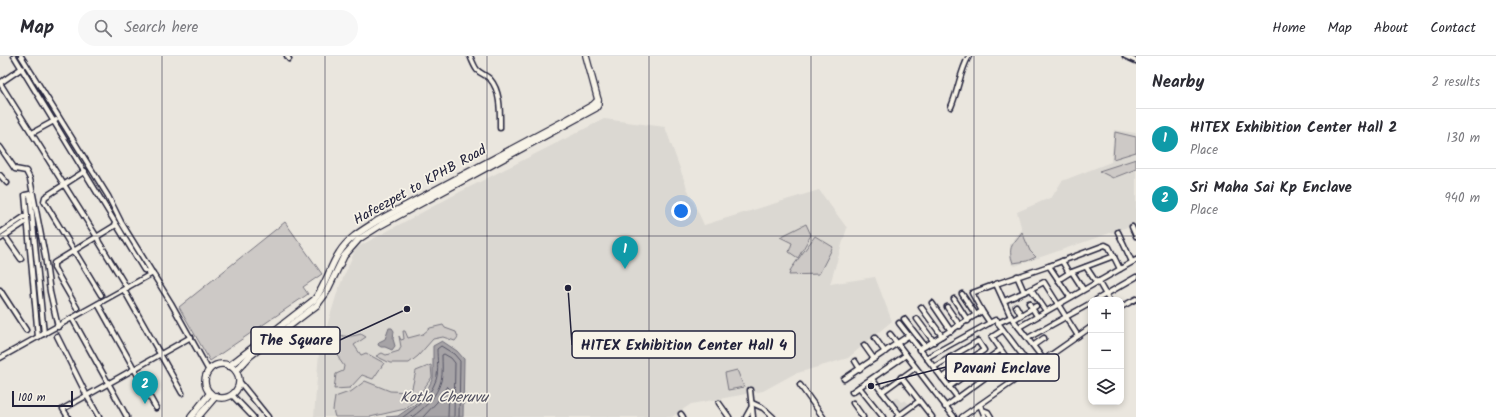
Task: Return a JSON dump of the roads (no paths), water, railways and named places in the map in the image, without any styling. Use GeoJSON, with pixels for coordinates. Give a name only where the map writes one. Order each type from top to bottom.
{"type":"FeatureCollection","features":[{"type":"Feature","properties":{"kind":"main road"},"geometry":{"type":"LineString","coordinates":[[236,371],[256,351],[317,305],[326,293],[344,256],[359,239],[388,221],[589,113],[597,106],[598,100],[586,56]]}},
{"type":"Feature","properties":{"kind":"main road","name":"Hafeezpet to KPHB Road"},"geometry":{"type":"LineString","coordinates":[[209,371],[218,365],[229,366],[314,300],[323,286],[338,253],[343,246],[357,234],[377,221],[568,119],[593,105],[598,100]]}},
{"type":"Feature","properties":{"kind":"main road"},"geometry":{"type":"LineString","coordinates":[[209,371],[206,384],[213,394],[226,397],[232,395],[238,386],[239,381],[236,371],[229,366]]}},
{"type":"Feature","properties":{"kind":"main road"},"geometry":{"type":"LineString","coordinates":[[190,417],[213,394]]}},
{"type":"Feature","properties":{"kind":"main road"},"geometry":{"type":"LineString","coordinates":[[198,417],[213,394]]}},
{"type":"Feature","properties":{"kind":"street"},"geometry":{"type":"LineString","coordinates":[[14,56],[91,180],[116,225],[144,270],[153,273]]}},
{"type":"Feature","properties":{"kind":"street"},"geometry":{"type":"LineString","coordinates":[[21,56],[96,177],[121,222],[191,337],[209,371]]}},
{"type":"Feature","properties":{"kind":"street"},"geometry":{"type":"LineString","coordinates":[[470,56],[478,71],[492,81],[500,107],[500,128]]}},
{"type":"Feature","properties":{"kind":"street"},"geometry":{"type":"LineString","coordinates":[[951,107],[969,56]]}},
{"type":"Feature","properties":{"kind":"street"},"geometry":{"type":"LineString","coordinates":[[1125,56],[1136,61]]}},
{"type":"Feature","properties":{"kind":"street"},"geometry":{"type":"LineString","coordinates":[[22,68],[0,83],[97,237],[182,393]]}},
{"type":"Feature","properties":{"kind":"street"},"geometry":{"type":"LineString","coordinates":[[32,133],[59,118]]}},
{"type":"Feature","properties":{"kind":"street"},"geometry":{"type":"LineString","coordinates":[[0,147],[15,169],[26,172],[30,179],[45,256],[50,292],[58,327]]}},
{"type":"Feature","properties":{"kind":"street"},"geometry":{"type":"LineString","coordinates":[[85,171],[45,197],[44,201],[101,295]]}},
{"type":"Feature","properties":{"kind":"street"},"geometry":{"type":"LineString","coordinates":[[0,175],[7,183]]}},
{"type":"Feature","properties":{"kind":"street"},"geometry":{"type":"LineString","coordinates":[[91,180],[96,177]]}},
{"type":"Feature","properties":{"kind":"street"},"geometry":{"type":"LineString","coordinates":[[38,337],[25,195],[30,194],[44,334]]}},
{"type":"Feature","properties":{"kind":"street"},"geometry":{"type":"LineString","coordinates":[[1,231],[27,215]]}},
{"type":"Feature","properties":{"kind":"street"},"geometry":{"type":"LineString","coordinates":[[0,239],[27,221]]}},
{"type":"Feature","properties":{"kind":"street"},"geometry":{"type":"LineString","coordinates":[[77,308],[54,268],[54,263],[56,260],[74,251],[116,225]]}},
{"type":"Feature","properties":{"kind":"street"},"geometry":{"type":"LineString","coordinates":[[1132,227],[1136,234]]}},
{"type":"Feature","properties":{"kind":"street"},"geometry":{"type":"LineString","coordinates":[[1019,327],[1134,261],[1118,232]]}},
{"type":"Feature","properties":{"kind":"street"},"geometry":{"type":"LineString","coordinates":[[5,236],[21,259]]}},
{"type":"Feature","properties":{"kind":"street"},"geometry":{"type":"LineString","coordinates":[[990,323],[972,293],[1105,245],[1109,247],[1120,269]]}},
{"type":"Feature","properties":{"kind":"street"},"geometry":{"type":"LineString","coordinates":[[1058,280],[1071,272],[1114,256]]}},
{"type":"Feature","properties":{"kind":"street"},"geometry":{"type":"LineString","coordinates":[[1062,261],[1083,290]]}},
{"type":"Feature","properties":{"kind":"street"},"geometry":{"type":"LineString","coordinates":[[1049,266],[1070,297]]}},
{"type":"Feature","properties":{"kind":"street"},"geometry":{"type":"LineString","coordinates":[[1086,267],[1106,295]]}},
{"type":"Feature","properties":{"kind":"street"},"geometry":{"type":"LineString","coordinates":[[0,358],[153,273]]}},
{"type":"Feature","properties":{"kind":"street"},"geometry":{"type":"LineString","coordinates":[[1016,276],[1024,292]]}},
{"type":"Feature","properties":{"kind":"street"},"geometry":{"type":"LineString","coordinates":[[1102,297],[1136,276]]}},
{"type":"Feature","properties":{"kind":"street"},"geometry":{"type":"LineString","coordinates":[[1004,301],[1031,290],[1044,282],[1078,336]]}},
{"type":"Feature","properties":{"kind":"street"},"geometry":{"type":"LineString","coordinates":[[996,284],[1012,318],[1044,360]]}},
{"type":"Feature","properties":{"kind":"street"},"geometry":{"type":"LineString","coordinates":[[0,290],[26,330]]}},
{"type":"Feature","properties":{"kind":"street"},"geometry":{"type":"LineString","coordinates":[[1031,290],[1046,312]]}},
{"type":"Feature","properties":{"kind":"street"},"geometry":{"type":"LineString","coordinates":[[962,294],[976,315]]}},
{"type":"Feature","properties":{"kind":"street"},"geometry":{"type":"LineString","coordinates":[[1124,305],[1136,299]]}},
{"type":"Feature","properties":{"kind":"street"},"geometry":{"type":"LineString","coordinates":[[954,300],[968,321]]}},
{"type":"Feature","properties":{"kind":"street"},"geometry":{"type":"LineString","coordinates":[[932,303],[951,331]]}},
{"type":"Feature","properties":{"kind":"street"},"geometry":{"type":"LineString","coordinates":[[1029,303],[1034,307],[1037,316]]}},
{"type":"Feature","properties":{"kind":"street"},"geometry":{"type":"LineString","coordinates":[[98,304],[156,408]]}},
{"type":"Feature","properties":{"kind":"street"},"geometry":{"type":"LineString","coordinates":[[1028,338],[1088,305]]}},
{"type":"Feature","properties":{"kind":"street"},"geometry":{"type":"LineString","coordinates":[[1016,306],[1021,315]]}},
{"type":"Feature","properties":{"kind":"street"},"geometry":{"type":"LineString","coordinates":[[921,307],[942,336]]}},
{"type":"Feature","properties":{"kind":"street"},"geometry":{"type":"LineString","coordinates":[[948,307],[960,326]]}},
{"type":"Feature","properties":{"kind":"street"},"geometry":{"type":"LineString","coordinates":[[998,323],[1021,315],[1034,307]]}},
{"type":"Feature","properties":{"kind":"street"},"geometry":{"type":"LineString","coordinates":[[919,350],[982,311]]}},
{"type":"Feature","properties":{"kind":"street"},"geometry":{"type":"LineString","coordinates":[[72,318],[127,417]]}},
{"type":"Feature","properties":{"kind":"street"},"geometry":{"type":"LineString","coordinates":[[904,319],[925,346]]}},
{"type":"Feature","properties":{"kind":"street"},"geometry":{"type":"LineString","coordinates":[[917,319],[934,342]]}},
{"type":"Feature","properties":{"kind":"street"},"geometry":{"type":"LineString","coordinates":[[926,358],[996,320],[1032,368]]}},
{"type":"Feature","properties":{"kind":"street"},"geometry":{"type":"LineString","coordinates":[[898,323],[958,398]]}},
{"type":"Feature","properties":{"kind":"street"},"geometry":{"type":"LineString","coordinates":[[962,417],[1088,329]]}},
{"type":"Feature","properties":{"kind":"street"},"geometry":{"type":"LineString","coordinates":[[1003,330],[992,337],[1008,362],[1020,377]]}},
{"type":"Feature","properties":{"kind":"street"},"geometry":{"type":"LineString","coordinates":[[890,334],[954,417]]}},
{"type":"Feature","properties":{"kind":"street"},"geometry":{"type":"LineString","coordinates":[[57,336],[99,417]]}},
{"type":"Feature","properties":{"kind":"street"},"geometry":{"type":"LineString","coordinates":[[844,379],[908,336]]}},
{"type":"Feature","properties":{"kind":"street"},"geometry":{"type":"LineString","coordinates":[[68,417],[63,409],[191,337]]}},
{"type":"Feature","properties":{"kind":"street"},"geometry":{"type":"LineString","coordinates":[[875,338],[885,352]]}},
{"type":"Feature","properties":{"kind":"street"},"geometry":{"type":"LineString","coordinates":[[1034,345],[1044,338]]}},
{"type":"Feature","properties":{"kind":"street"},"geometry":{"type":"LineString","coordinates":[[934,367],[978,341],[984,350],[942,378]]}},
{"type":"Feature","properties":{"kind":"street"},"geometry":{"type":"LineString","coordinates":[[864,345],[874,360]]}},
{"type":"Feature","properties":{"kind":"street"},"geometry":{"type":"LineString","coordinates":[[949,387],[1000,350]]}},
{"type":"Feature","properties":{"kind":"street"},"geometry":{"type":"LineString","coordinates":[[852,392],[906,356]]}},
{"type":"Feature","properties":{"kind":"street"},"geometry":{"type":"LineString","coordinates":[[950,358],[956,368]]}},
{"type":"Feature","properties":{"kind":"street"},"geometry":{"type":"LineString","coordinates":[[855,361],[860,369]]}},
{"type":"Feature","properties":{"kind":"street"},"geometry":{"type":"LineString","coordinates":[[945,407],[1008,362]]}},
{"type":"Feature","properties":{"kind":"street"},"geometry":{"type":"LineString","coordinates":[[882,392],[915,368]]}},
{"type":"Feature","properties":{"kind":"street"},"geometry":{"type":"LineString","coordinates":[[901,377],[930,415],[924,417]]}},
{"type":"Feature","properties":{"kind":"street"},"geometry":{"type":"LineString","coordinates":[[872,379],[899,416],[919,401]]}},
{"type":"Feature","properties":{"kind":"street"},"geometry":{"type":"LineString","coordinates":[[239,381],[268,417]]}},
{"type":"Feature","properties":{"kind":"street"},"geometry":{"type":"LineString","coordinates":[[800,385],[823,417]]}},
{"type":"Feature","properties":{"kind":"street"},"geometry":{"type":"LineString","coordinates":[[859,387],[884,417]]}},
{"type":"Feature","properties":{"kind":"street"},"geometry":{"type":"LineString","coordinates":[[746,417],[752,403],[750,390]]}},
{"type":"Feature","properties":{"kind":"street"},"geometry":{"type":"LineString","coordinates":[[232,395],[253,417]]}},
{"type":"Feature","properties":{"kind":"street"},"geometry":{"type":"LineString","coordinates":[[719,403],[729,417]]}},
{"type":"Feature","properties":{"kind":"street"},"geometry":{"type":"LineString","coordinates":[[752,403],[762,408],[773,417]]}},
{"type":"Feature","properties":{"kind":"street"},"geometry":{"type":"LineString","coordinates":[[853,403],[863,417]]}},
{"type":"Feature","properties":{"kind":"street"},"geometry":{"type":"LineString","coordinates":[[980,405],[986,417]]}},
{"type":"Feature","properties":{"kind":"street"},"geometry":{"type":"LineString","coordinates":[[751,408],[753,417]]}},
{"type":"Feature","properties":{"kind":"street"},"geometry":{"type":"LineString","coordinates":[[983,410],[988,412],[991,417]]}},
{"type":"Feature","properties":{"kind":"water"},"geometry":{"type":"Polygon","coordinates":[[[389,328],[392,328],[394,331],[393,339],[395,346],[392,350],[378,345],[379,342],[385,339],[389,328]]]}},
{"type":"Feature","properties":{"kind":"water","name":"Kotla Cheruvu"},"geometry":{"type":"Polygon","coordinates":[[[442,341],[457,351],[464,359],[463,417],[386,417],[398,416],[414,405],[425,394],[433,378],[433,346],[442,341]]]}},
{"type":"Feature","properties":{"kind":"place","name":"HITEX Exhibition Center Hall 2"},"geometry":{"type":"Point","coordinates":[625,269]}},
{"type":"Feature","properties":{"kind":"place","name":"HITEX Exhibition Center Hall 4"},"geometry":{"type":"Point","coordinates":[568,288]}},
{"type":"Feature","properties":{"kind":"place","name":"The Square"},"geometry":{"type":"Point","coordinates":[407,309]}},
{"type":"Feature","properties":{"kind":"place","name":"Pavani Enclave"},"geometry":{"type":"Point","coordinates":[871,386]}},
{"type":"Feature","properties":{"kind":"place","name":"Sri Maha Sai Kp Enclave"},"geometry":{"type":"Point","coordinates":[145,404]}}]}
